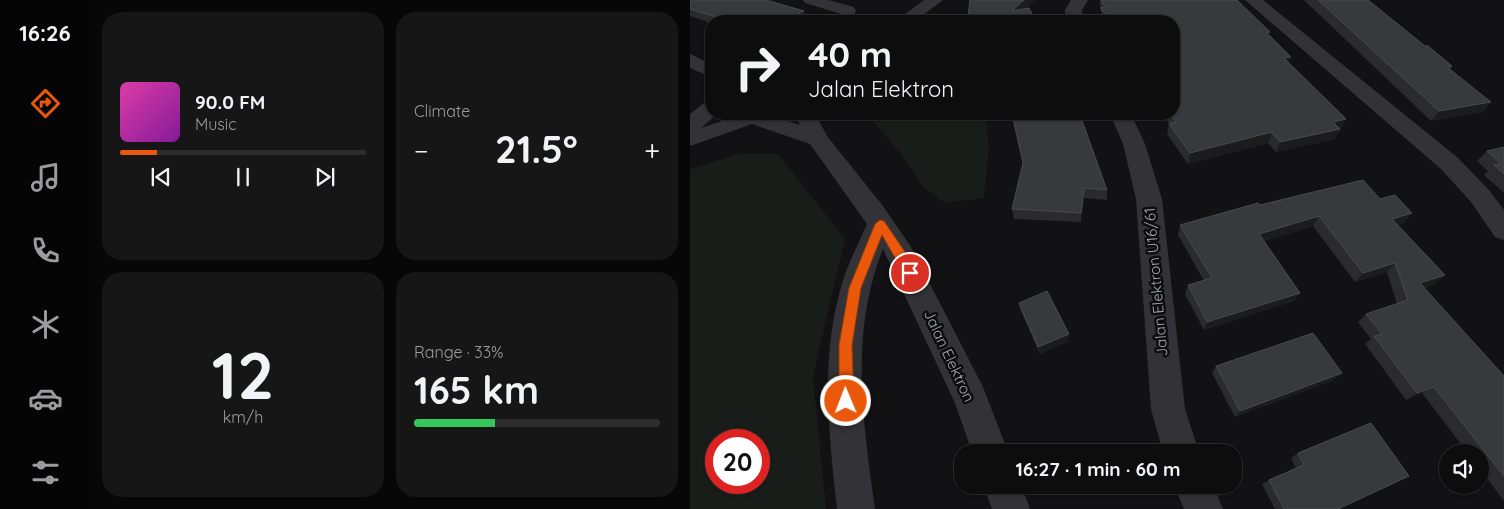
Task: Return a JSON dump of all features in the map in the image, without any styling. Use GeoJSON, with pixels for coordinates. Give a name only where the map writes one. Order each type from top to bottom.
{"type":"FeatureCollection","features":[{"type":"Feature","properties":{"kind":"street"},"geometry":{"type":"LineString","coordinates":[[811,0],[848,11]]}},
{"type":"Feature","properties":{"kind":"street"},"geometry":{"type":"LineString","coordinates":[[913,15],[935,0]]}},
{"type":"Feature","properties":{"kind":"street"},"geometry":{"type":"LineString","coordinates":[[1073,15],[1075,4],[1080,0]]}},
{"type":"Feature","properties":{"kind":"street"},"geometry":{"type":"LineString","coordinates":[[1253,0],[1449,163],[1480,196],[1504,230]]}},
{"type":"Feature","properties":{"kind":"street"},"geometry":{"type":"LineString","coordinates":[[690,60],[705,68]]}},
{"type":"Feature","properties":{"kind":"street"},"geometry":{"type":"LineString","coordinates":[[690,125],[705,113]]}},
{"type":"Feature","properties":{"kind":"street"},"geometry":{"type":"LineString","coordinates":[[690,139],[749,120]]}},
{"type":"Feature","properties":{"kind":"street"},"geometry":{"type":"LineString","coordinates":[[766,120],[818,139]]}},
{"type":"Feature","properties":{"kind":"street","name":"Jalan Elektron"},"geometry":{"type":"LineString","coordinates":[[807,120],[818,139],[901,255],[966,390],[987,444]]}},
{"type":"Feature","properties":{"kind":"street","name":"Jalan Elektron U16/61"},"geometry":{"type":"LineString","coordinates":[[1123,120],[1134,144],[1149,199],[1168,409],[1179,444]]}},
{"type":"Feature","properties":{"kind":"street"},"geometry":{"type":"LineString","coordinates":[[856,509],[847,438],[846,345],[855,288],[880,224]]}},
{"type":"Feature","properties":{"kind":"street"},"geometry":{"type":"LineString","coordinates":[[1005,494],[1011,509]]}},
{"type":"Feature","properties":{"kind":"street"},"geometry":{"type":"LineString","coordinates":[[1197,494],[1204,509]]}},
{"type":"Feature","properties":{"kind":"shaded area"},"geometry":{"type":"Polygon","coordinates":[[[872,120],[987,120],[989,148],[984,198],[945,203],[924,188],[901,154],[872,120]]]}},
{"type":"Feature","properties":{"kind":"shaded area"},"geometry":{"type":"Polygon","coordinates":[[[739,154],[778,154],[845,239],[813,376],[826,509],[690,509],[690,169],[739,154]]]}},
{"type":"Feature","properties":{"kind":"building"},"geometry":{"type":"Polygon","coordinates":[[[690,0],[766,0],[804,11],[797,15],[710,15],[690,9],[690,0]]]}},
{"type":"Feature","properties":{"kind":"building"},"geometry":{"type":"Polygon","coordinates":[[[970,0],[1024,0],[1012,11],[1029,8],[1033,15],[968,15],[970,0]]]}},
{"type":"Feature","properties":{"kind":"building"},"geometry":{"type":"Polygon","coordinates":[[[1101,0],[1237,0],[1270,32],[1267,33],[1291,57],[1284,58],[1346,119],[1333,122],[1340,129],[1280,142],[1272,132],[1190,153],[1169,124],[1176,122],[1175,120],[1180,120],[1180,15],[1106,15],[1101,8],[1105,7],[1101,0]]]}},
{"type":"Feature","properties":{"kind":"building"},"geometry":{"type":"Polygon","coordinates":[[[1318,0],[1368,0],[1425,46],[1428,46],[1452,66],[1447,67],[1491,102],[1439,111],[1318,0]]]}},
{"type":"Feature","properties":{"kind":"building"},"geometry":{"type":"Polygon","coordinates":[[[1013,120],[1082,120],[1107,190],[1084,188],[1081,213],[1012,209],[1023,163],[1013,120]]]}},
{"type":"Feature","properties":{"kind":"building"},"geometry":{"type":"Polygon","coordinates":[[[1504,147],[1504,174],[1494,165],[1501,164],[1487,151],[1504,147]]]}},
{"type":"Feature","properties":{"kind":"building"},"geometry":{"type":"Polygon","coordinates":[[[1363,180],[1380,199],[1395,195],[1412,213],[1392,219],[1445,275],[1420,283],[1504,376],[1504,476],[1489,457],[1489,444],[1479,444],[1434,387],[1417,393],[1374,336],[1382,334],[1366,314],[1408,300],[1395,263],[1363,273],[1319,216],[1259,234],[1300,293],[1207,322],[1188,285],[1212,278],[1180,225],[1258,203],[1260,205],[1363,180]]]}},
{"type":"Feature","properties":{"kind":"building"},"geometry":{"type":"Polygon","coordinates":[[[1047,291],[1069,334],[1038,347],[1019,303],[1047,291]]]}},
{"type":"Feature","properties":{"kind":"building"},"geometry":{"type":"Polygon","coordinates":[[[1313,333],[1342,373],[1240,411],[1216,366],[1313,333]]]}},
{"type":"Feature","properties":{"kind":"building"},"geometry":{"type":"Polygon","coordinates":[[[1371,423],[1409,476],[1338,509],[1284,509],[1269,480],[1304,465],[1298,453],[1371,423]]]}},
{"type":"Feature","properties":{"kind":"route"},"geometry":{"type":"LineString","coordinates":[[846,401],[846,345],[855,288],[880,224],[901,255],[910,273]]}}]}
